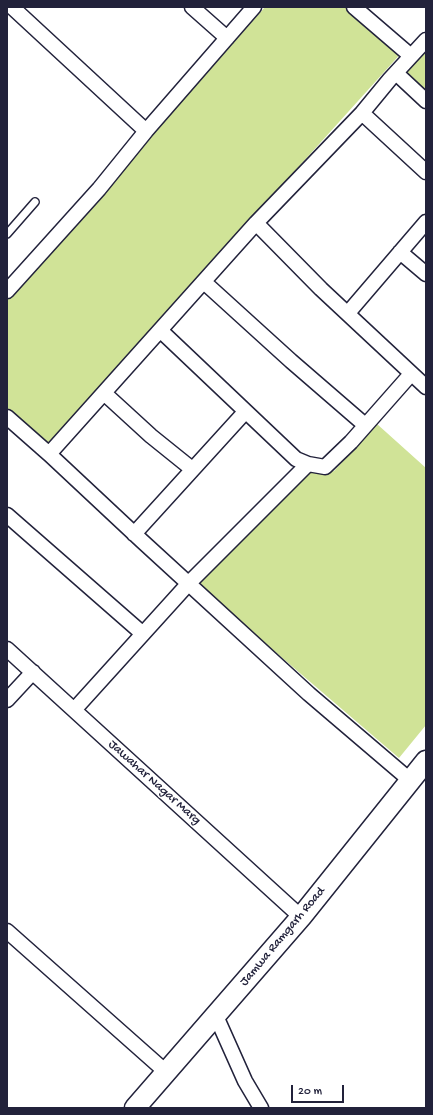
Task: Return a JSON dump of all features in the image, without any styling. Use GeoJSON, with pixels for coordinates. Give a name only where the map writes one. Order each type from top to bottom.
{"type":"FeatureCollection","features":[{"type":"Feature","properties":{"kind":"main road","name":"Jamwa Ramgarh Road"},"geometry":{"type":"LineString","coordinates":[[135,1108],[301,917],[426,761]]}},
{"type":"Feature","properties":{"kind":"street"},"geometry":{"type":"LineString","coordinates":[[12,7],[146,131]]}},
{"type":"Feature","properties":{"kind":"street"},"geometry":{"type":"LineString","coordinates":[[192,7],[227,38]]}},
{"type":"Feature","properties":{"kind":"street"},"geometry":{"type":"LineString","coordinates":[[8,286],[99,189],[146,131],[254,7]]}},
{"type":"Feature","properties":{"kind":"street"},"geometry":{"type":"LineString","coordinates":[[354,7],[411,56]]}},
{"type":"Feature","properties":{"kind":"street"},"geometry":{"type":"LineString","coordinates":[[49,454],[256,223],[362,113],[425,42]]}},
{"type":"Feature","properties":{"kind":"street"},"geometry":{"type":"LineString","coordinates":[[396,73],[426,101]]}},
{"type":"Feature","properties":{"kind":"street"},"geometry":{"type":"LineString","coordinates":[[362,113],[426,172]]}},
{"type":"Feature","properties":{"kind":"street"},"geometry":{"type":"LineString","coordinates":[[348,313],[426,222]]}},
{"type":"Feature","properties":{"kind":"street"},"geometry":{"type":"LineString","coordinates":[[256,223],[321,289],[426,388]]}},
{"type":"Feature","properties":{"kind":"street"},"geometry":{"type":"LineString","coordinates":[[400,252],[426,274]]}},
{"type":"Feature","properties":{"kind":"street"},"geometry":{"type":"LineString","coordinates":[[204,282],[291,361],[365,425]]}},
{"type":"Feature","properties":{"kind":"street"},"geometry":{"type":"LineString","coordinates":[[160,330],[296,459],[308,464],[325,467],[351,442],[411,374]]}},
{"type":"Feature","properties":{"kind":"street"},"geometry":{"type":"LineString","coordinates":[[104,393],[151,436],[192,470]]}},
{"type":"Feature","properties":{"kind":"street"},"geometry":{"type":"LineString","coordinates":[[134,534],[246,412]]}},
{"type":"Feature","properties":{"kind":"street"},"geometry":{"type":"LineString","coordinates":[[7,417],[309,694],[412,780]]}},
{"type":"Feature","properties":{"kind":"street"},"geometry":{"type":"LineString","coordinates":[[74,710],[189,583],[308,464]]}},
{"type":"Feature","properties":{"kind":"street"},"geometry":{"type":"LineString","coordinates":[[7,515],[143,634]]}},
{"type":"Feature","properties":{"kind":"street","name":"Jawahar Nagar Marg"},"geometry":{"type":"LineString","coordinates":[[7,649],[301,917]]}},
{"type":"Feature","properties":{"kind":"street"},"geometry":{"type":"LineString","coordinates":[[7,700],[33,672]]}},
{"type":"Feature","properties":{"kind":"street"},"geometry":{"type":"LineString","coordinates":[[7,931],[166,1072]]}},
{"type":"Feature","properties":{"kind":"street"},"geometry":{"type":"LineString","coordinates":[[216,1016],[245,1081],[261,1108]]}},
{"type":"Feature","properties":{"kind":"lane"},"geometry":{"type":"LineString","coordinates":[[7,234],[35,202]]}},
{"type":"Feature","properties":{"kind":"green space"},"geometry":{"type":"Polygon","coordinates":[[[265,7],[347,7],[404,50],[44,449],[7,412],[7,300],[265,7]]]}},
{"type":"Feature","properties":{"kind":"green space"},"geometry":{"type":"Polygon","coordinates":[[[426,49],[426,91],[405,72],[426,49]]]}},
{"type":"Feature","properties":{"kind":"green space"},"geometry":{"type":"Polygon","coordinates":[[[377,424],[426,468],[426,725],[399,758],[196,584],[311,470],[334,471],[377,424]]]}}]}
